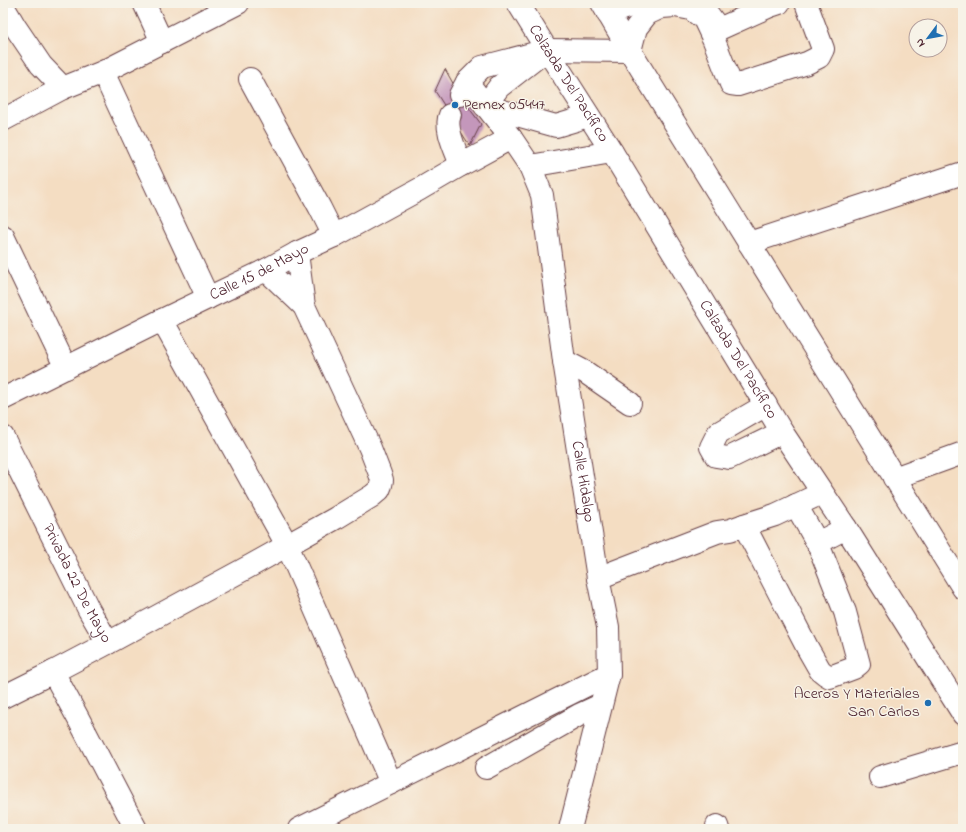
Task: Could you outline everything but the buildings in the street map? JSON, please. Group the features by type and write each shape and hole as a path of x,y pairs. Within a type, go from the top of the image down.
{"street":[{"path":"144,3 162,42"},
{"path":"3,120 63,88 103,72 238,3"},
{"name":"Calzada Del Pacífico","path":"518,3 612,152 782,432 846,528 963,714"},
{"path":"639,3 605,8 630,51 963,588"},
{"path":"701,3 701,6 716,33 731,84 738,85 807,63 819,56 823,49 806,3"},
{"path":"716,33 779,3"},
{"path":"3,6 41,65 63,88"},
{"path":"630,51 636,28 647,14 662,7 675,6 691,9 704,19 716,33"},
{"path":"461,165 448,129 448,122 459,98 482,67 547,50 630,51"},
{"path":"547,50 499,87 486,106 556,126 588,115"},
{"path":"103,72 208,298"},
{"path":"250,80 334,236"},
{"name":"Calle Hidalgo","path":"459,98 486,106 530,166 542,195 564,360 598,578 608,627 609,674 570,829"},
{"name":"Calle 15 de Mayo","path":"3,399 334,236 510,138"},
{"path":"530,166 612,152"},
{"path":"749,243 963,173"},
{"path":"3,236 66,368"},
{"path":"108,643 245,569 372,496 379,490 382,480 370,448 304,306 297,253"},
{"path":"266,270 304,306"},
{"path":"162,320 287,545 391,783"},
{"path":"564,360 585,372 630,403"},
{"path":"766,406 718,433 711,447 716,456 729,458 782,432"},
{"name":"Privada 22 De Mayo","path":"3,437 89,610 108,643 3,697"},
{"path":"894,478 963,453"},
{"path":"598,578 717,532 744,526 775,515 822,493"},
{"path":"744,526 820,670 830,677 854,668 859,664 845,612 818,544 796,505"},
{"path":"818,544 846,528"},
{"path":"53,672 136,829"},
{"path":"299,829 609,674"},
{"path":"486,768 579,715 601,705"},
{"path":"880,777 963,752"}],"place":[{"name":"Pemex 05447","path":"455,105"},
{"name":"Aceros Y Materiales San Carlos","path":"928,703"}]}
